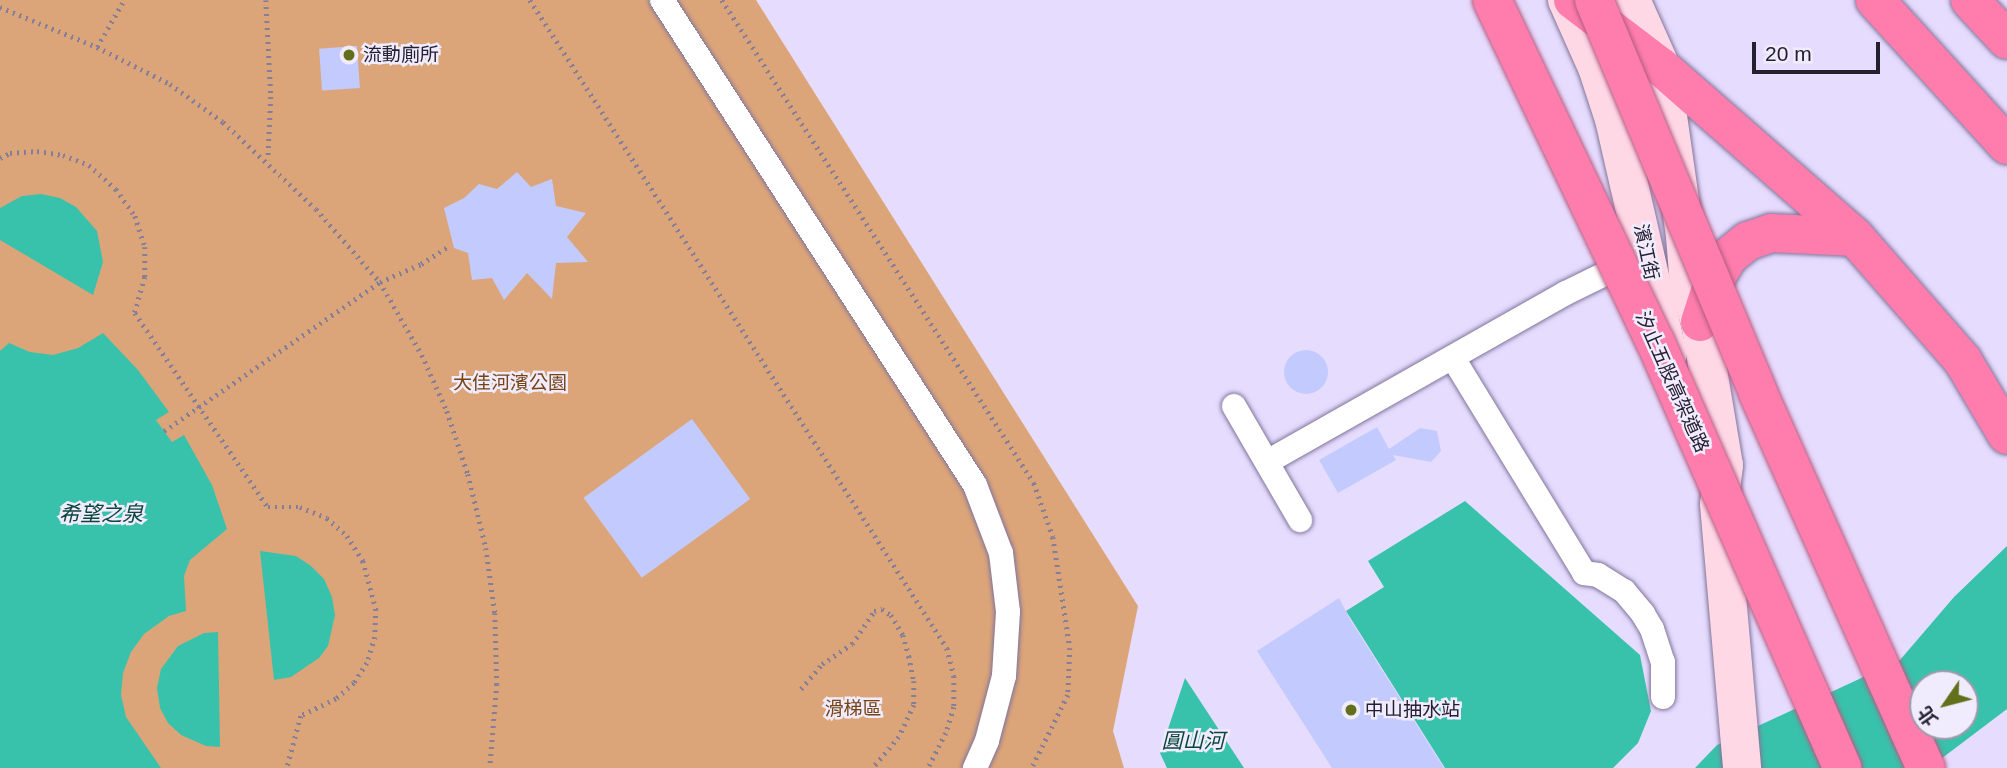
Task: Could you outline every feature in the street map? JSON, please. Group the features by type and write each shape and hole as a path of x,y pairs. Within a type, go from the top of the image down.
{"highway":[{"name":"汐止五股高架道路","path":"1493,0 1655,341 1842,768"},
{"path":"1573,0 1661,67 1854,237 1963,361 2006,434"},
{"path":"1594,0 1758,393 1926,768"},
{"path":"1875,0 2007,145"},
{"path":"1970,0 2007,40"},
{"path":"1700,322 1712,285 1728,257 1748,242 1771,233 1854,237"}],"main road":[{"name":"濱江街","path":"1567,0 1597,67 1614,119 1647,253 1674,380 1699,469 1719,504"},
{"name":"濱江街","path":"1631,0 1661,67 1685,236 1689,286 1700,322 1724,465 1719,504 1741,768"}],"lane":[{"path":"662,0 975,485 1001,553 1008,612 1004,676 987,741 975,768"},
{"path":"1267,462 1566,293 1647,253"},
{"path":"1452,358 1584,573 1598,575 1624,591 1643,614 1652,629 1663,662 1663,697"},
{"path":"1234,406 1300,520"}],"path":[{"path":"97,47 124,0"},
{"path":"266,0 271,97 268,161"},
{"path":"530,0 947,648 954,676 954,707 946,733 929,768"},
{"path":"0,6 97,47 170,84 223,122 268,161 316,209 380,282 422,355 447,411 468,474 486,548 495,613 497,684 490,768"},
{"path":"0,158 10,153 37,151 63,155 89,165 116,189 135,216 145,247 145,277 135,313 268,507 300,507 327,518 347,536 363,561 372,585 376,609 375,636 367,663 355,683 336,699 301,716 287,768"},
{"path":"164,431 380,282 421,264 449,246"},
{"path":"801,690 822,664 852,644 874,611 881,609 891,615 903,635 909,656 914,681 914,705 899,737 873,768"}],"green space":[{"name":"大佳河濱公園","path":"0,0 756,0 1138,606 1113,731 1124,768 0,768"}],"water":[{"path":"41,194 60,198 76,207 97,231 103,262 93,295 0,240 0,208 22,196"},
{"name":"希望之泉","path":"103,333 138,370 169,412 156,420 172,442 184,435 212,485 227,529 190,560 184,576 186,611 169,616 144,634 131,652 123,673 121,695 126,717 161,768 0,768 0,351 9,343 30,352 53,355 78,348"},
{"path":"1465,501 1640,655 1651,711 1638,743 1613,768 1445,768 1346,611 1384,587 1368,561"},
{"path":"2007,546 2007,709 1979,730 1979,670 1909,670 1909,740 1966,740 1929,768 1695,768 1717,745 1900,660 1954,597"},
{"path":"260,551 296,556 311,566 324,579 332,597 335,615 328,646 319,658 291,677 274,680"},
{"path":"218,632 220,747 206,746 181,735 168,723 160,708 157,688 161,669 178,646 204,633"},
{"name":"圓山河","path":"1185,678 1244,768 1167,768 1160,753"}],"building":[{"path":"357,46 360,88 322,91 319,49"},
{"path":"517,172 531,187 552,179 556,206 586,213 567,237 588,262 556,263 552,299 527,273 504,300 492,278 472,280 468,253 454,248 444,208 464,198 479,184 497,189"},
{"path":"1306,350 1321,357 1328,372 1321,387 1306,394 1291,387 1284,372 1291,357"},
{"path":"692,419 750,499 642,578 584,498"},
{"path":"1377,427 1389,449 1420,428 1437,431 1441,451 1431,462 1393,455 1396,460 1338,493 1319,460"},
{"name":"中山抽水站","path":"1339,598 1444,768 1332,768 1257,651"}],"place":[{"name":"流動廁所","path":"349,55"},
{"name":"中山抽水站","path":"1351,710"}],"park label":[{"name":"滑梯區","path":"853,709"}]}
